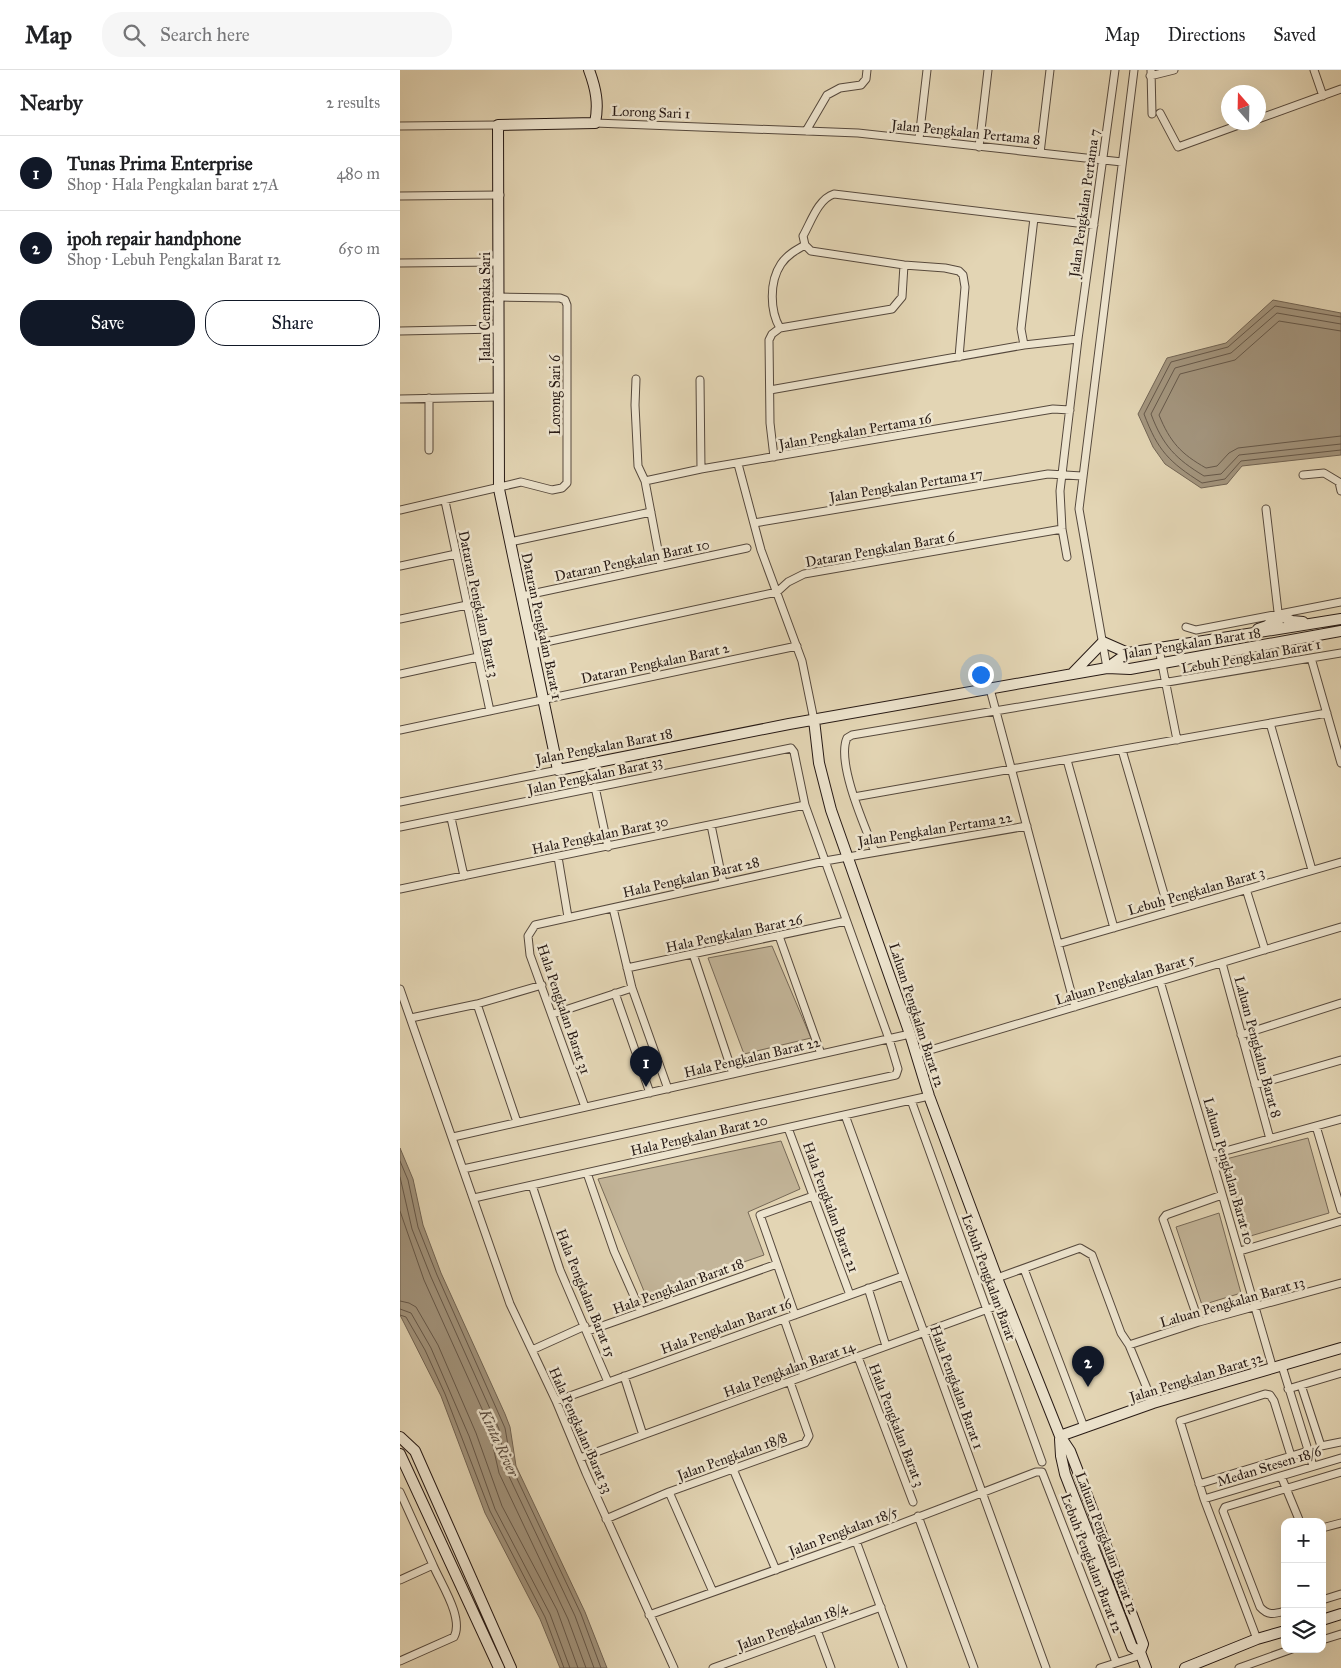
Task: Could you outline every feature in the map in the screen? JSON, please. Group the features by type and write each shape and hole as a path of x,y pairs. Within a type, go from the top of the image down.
{"street":[{"path":"589,70 598,108 594,124"},
{"path":"806,131 827,95 840,88 861,86 866,79 867,70"},
{"path":"919,139 926,70"},
{"path":"979,146 988,70"},
{"path":"1040,153 1050,70"},
{"name":"Jalan Pengkalan Pertama 7","path":"1067,557 1062,529 1060,491 1078,339 1115,70"},
{"path":"1107,668 1079,510 1134,70"},
{"path":"1174,70 1151,73 1156,113 1178,147 1225,130"},
{"path":"1314,70 1323,96"},
{"path":"1266,116 1341,89"},
{"name":"Lorong Sari 1","path":"400,126 594,124 806,131"},
{"name":"Jalan Cempaka Sari","path":"498,125 500,195 499,489"},
{"name":"Jalan Pengkalan Pertama 8","path":"806,131 919,139 1122,162"},
{"path":"959,357 965,287 963,276 959,271 816,253 805,245 803,236 822,201 834,194 1094,225"},
{"path":"400,196 500,195"},
{"path":"1024,345 1021,329 1034,218"},
{"path":"780,328 774,318 772,305 774,283 780,265 792,253 805,245"},
{"path":"400,263 499,262"},
{"path":"774,457 770,423 769,340 772,334 780,328 892,309 902,297 904,265"},
{"name":"Lorong Sari 6","path":"499,298 560,298 565,300 568,385 568,476 567,483 552,490 521,482 499,489"},
{"path":"400,331 499,329"},
{"path":"770,390 1024,345 1078,339"},
{"path":"636,379 635,405 638,466 645,481 661,566"},
{"path":"700,380 701,469"},
{"path":"400,399 499,397"},
{"path":"429,398 429,450"},
{"name":"Jalan Pengkalan Pertama 16","path":"645,481 701,469 1053,409 1070,410"},
{"name":"Laluan Pengkalan Barat 12","path":"738,464 754,523 797,646 813,707 819,763 831,810 917,1054 929,1096 997,1278 1060,1437 1070,1452 1077,1470 1143,1644 1141,1653 1146,1668"},
{"name":"Jalan Pengkalan Pertama 17","path":"754,523 1048,474 1082,476"},
{"path":"1303,475 1328,474 1339,482 1341,491"},
{"path":"400,510 499,489"},
{"name":"Dataran Pengkalan Barat 1","path":"499,489 558,770"},
{"name":"Dataran Pengkalan Barat 3","path":"445,501 490,712"},
{"path":"1254,646 1275,638 1280,629 1266,509"},
{"path":"510,542 651,512"},
{"name":"Dataran Pengkalan Barat 6","path":"532,645 777,592 788,582 804,574 1062,529"},
{"name":"Dataran Pengkalan Barat 10","path":"522,596 746,548"},
{"path":"400,566 456,554"},
{"path":"1186,627 1196,630 1341,602"},
{"path":"400,619 467,606"},
{"path":"1279,614 1292,621 1320,622"},
{"path":"1243,635 1267,626 1279,614"},
{"name":"Jalan Pengkalan Barat 18","path":"1107,668 1128,653 1341,619"},
{"path":"1280,629 1311,637"},
{"name":"Jalan Pengkalan Barat 18","path":"400,802 814,720 1107,668 1130,669 1341,631"},
{"path":"1102,642 1128,653"},
{"path":"1072,674 1102,642"},
{"name":"Dataran Pengkalan Barat 2","path":"400,730 797,646"},
{"name":"Lebuh Pengkalan Barat 1","path":"1159,648 1177,740"},
{"name":"Lebuh Pengkalan Barat 1","path":"854,796 844,748 847,738 852,735 1341,653"},
{"path":"400,674 478,658"},
{"path":"1311,658 1341,763"},
{"path":"990,689 1076,1007"},
{"path":"874,852 854,796 1067,760 1327,712"},
{"path":"1270,723 1312,870"},
{"name":"Jalan Pengkalan Barat 33","path":"400,827 451,818 787,747 794,752 805,805"},
{"path":"1122,750 1169,911"},
{"path":"1067,760 1114,928"},
{"path":"595,787 608,846"},
{"path":"463,1169 896,1074 898,1069 889,1039 805,805"},
{"name":"Hala Pengkalan Barat 30","path":"400,889 805,805"},
{"path":"451,818 464,876"},
{"path":"711,825 723,882"},
{"name":"Jalan Pengkalan Pertama 22","path":"848,856 1027,826"},
{"name":"Hala Pengkalan Barat 28","path":"540,922 613,908 723,882 848,856"},
{"path":"558,857 568,917"},
{"name":"Lebuh Pengkalan Barat 3","path":"1058,944 1341,862"},
{"path":"1246,889 1265,950"},
{"path":"613,908 632,988 668,1088"},
{"name":"Hala Pengkalan Barat 26","path":"627,968 846,921"},
{"name":"Hala Pengkalan Barat 31","path":"540,922 531,928 528,944 585,1107"},
{"name":"Laluan Pengkalan Barat 5","path":"917,1054 1341,927"},
{"path":"779,936 821,1054"},
{"path":"693,954 733,1074"},
{"name":"Laluan Pengkalan Barat 8","path":"1222,963 1270,1139"},
{"name":"Laluan Pengkalan Barat 10","path":"1160,981 1256,1308 1288,1389 1313,1466"},
{"path":"411,1018 477,1004 542,985"},
{"path":"552,1014 632,988"},
{"path":"400,989 474,1198"},
{"path":"615,993 650,1092"},
{"path":"1241,1034 1341,1003"},
{"path":"477,1004 517,1122"},
{"name":"Hala Pengkalan Barat 22","path":"452,1137 910,1034"},
{"path":"1255,1085 1341,1060"},
{"name":"Hala Pengkalan Barat 20","path":"474,1198 929,1096"},
{"name":"Lebuh Pengkalan Barat","path":"911,1100 1042,1462"},
{"name":"Hala Pengkalan Barat 1","path":"845,1115 1046,1668"},
{"path":"1211,1155 1341,1119"},
{"path":"1316,1126 1341,1210"},
{"name":"Hala Pengkalan Barat 21","path":"788,1128 850,1295"},
{"path":"586,1173 614,1251 641,1312"},
{"name":"Hala Pengkalan Barat 15","path":"532,1185 560,1270 608,1382"},
{"path":"1199,1322 1163,1219 1166,1215 1222,1195"},
{"path":"794,1315 760,1215 813,1196"},
{"name":"Hala Pengkalan Barat 33","path":"474,1198 510,1304 556,1401 606,1519 674,1668"},
{"path":"1240,1251 1341,1221"},
{"path":"997,1278 1080,1248 1088,1251 1092,1255 1121,1333 1129,1345 1153,1403"},
{"name":"Hala Pengkalan Barat 18","path":"532,1350 586,1328 641,1312 777,1264"},
{"path":"1024,1269 1084,1427"},
{"name":"Hala Pengkalan Barat 16","path":"556,1401 903,1276"},
{"name":"Laluan Pengkalan Barat 13","path":"1129,1345 1199,1322 1256,1308 1341,1283"},
{"path":"868,1288 886,1346"},
{"name":"Hala Pengkalan Barat 14","path":"580,1458 1007,1302"},
{"path":"784,1319 804,1376"},
{"name":"Jalan Pengkalan Barat 32","path":"1060,1437 1153,1403 1341,1348"},
{"name":"Hala Pengkalan Barat 3","path":"858,1357 912,1502"},
{"path":"1288,1389 1341,1373"},
{"path":"624,1376 643,1435"},
{"name":"Jalan Pengkalan 18/8","path":"606,1519 669,1492 808,1440 810,1436 790,1382"},
{"path":"1301,1385 1322,1446 1341,1442"},
{"path":"1257,1639 1204,1499 1180,1427 1180,1421 1184,1418 1265,1394 1270,1395 1274,1401 1291,1456"},
{"path":"400,1437 415,1451 511,1668"},
{"path":"1199,1484 1308,1451"},
{"path":"400,1454 499,1668"},
{"name":"Medan Stesen 18/6","path":"1204,1499 1341,1458"},
{"path":"733,1469 776,1570"},
{"name":"Jalan Pengkalan 18/5","path":"649,1615 856,1541 1036,1472 1045,1474"},
{"path":"1281,1612 1266,1613 1260,1607 1223,1511 1225,1507 1341,1472"},
{"name":"Lebuh Pengkalan Barat 12","path":"1045,1474 1116,1662"},
{"path":"1280,1476 1298,1518"},
{"path":"400,1492 457,1622 454,1637 400,1661"},
{"path":"669,1492 713,1592"},
{"path":"918,1516 974,1668"},
{"path":"1326,1527 1341,1523"},
{"path":"856,1541 903,1668"},
{"path":"400,1580 431,1561"},
{"path":"1326,1599 1341,1594"},
{"name":"Jalan Pengkalan 18/4","path":"713,1668 881,1607"},
{"path":"1326,1619 1341,1614"},
{"path":"817,1630 831,1668"},
{"path":"1185,1668 1257,1639 1281,1632"},
{"path":"1326,1639 1341,1634"},
{"path":"1100,1668 1141,1653"},
{"path":"1239,1668 1281,1653"}],"shaded area":[{"path":"772,946 811,1038 744,1054 708,958"},
{"path":"1308,1138 1329,1213 1247,1237 1226,1159"},
{"path":"781,1141 800,1189 748,1212 764,1255 646,1296 598,1179"},
{"path":"1219,1213 1241,1293 1202,1305 1176,1227"}],"water":[{"path":"1273,300 1341,313 1341,455 1242,466 1227,484 1201,488 1165,464 1153,447 1138,414 1167,358 1226,343"},
{"name":"Kinta River","path":"400,1148 413,1179 423,1225 441,1273 510,1427 516,1466 585,1612 607,1668 560,1668 540,1619 485,1513 441,1396 400,1315"}],"place":[{"name":"Tunas Prima Enterprise","path":"646,1087"},
{"name":"ipoh repair handphone","path":"1088,1387"}]}
